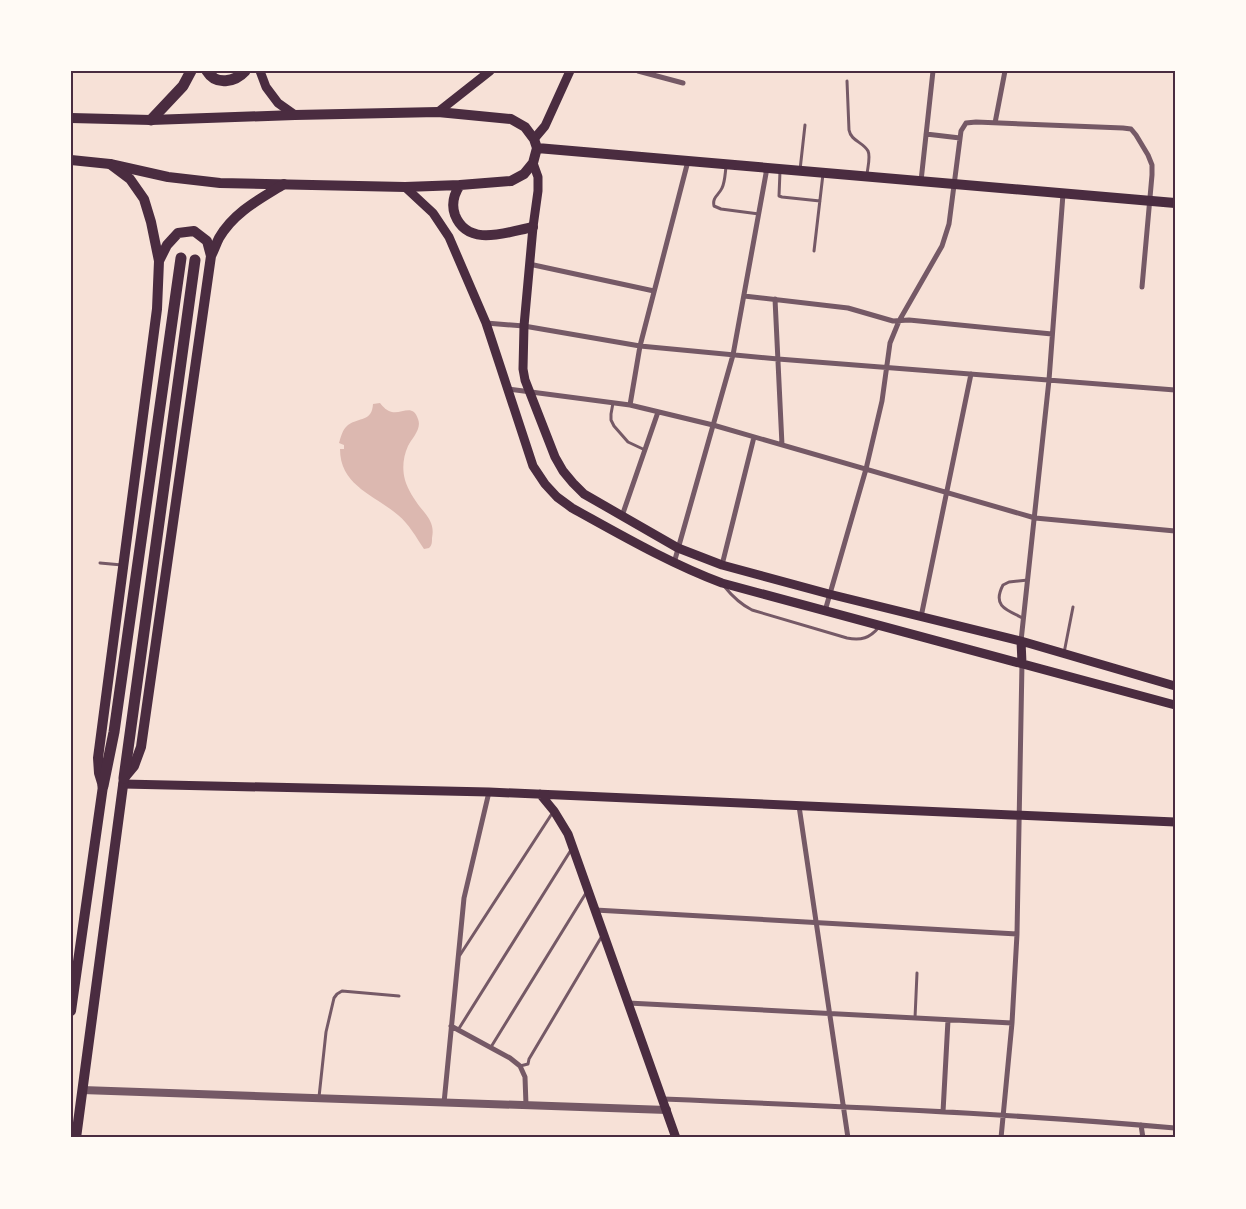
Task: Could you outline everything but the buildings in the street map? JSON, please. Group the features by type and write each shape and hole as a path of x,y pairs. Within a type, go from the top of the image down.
{"highway":[{"path":"151,120 178,93 190,71"},
{"path":"207,71 209,75 218,80 228,82 240,77 245,71"},
{"path":"103,786 114,732 181,258"},
{"path":"124,781 195,260"}],"main road":[{"path":"260,71 266,87 278,103 296,114"},
{"path":"438,112 490,71"},
{"path":"570,71 536,143 533,163 539,183 524,326 523,369 524,380 555,457 573,483 584,494 678,548 722,565 829,594 1021,641 1175,686"},
{"path":"71,118 151,120 296,114 438,112 511,119 525,126 536,143"},
{"path":"71,113 83,119"},
{"path":"536,143 726,164 1175,203"},
{"path":"71,160 110,164 168,176 220,182 406,187 512,181 524,174 533,163"},
{"path":"71,1011 103,786 99,773 98,758 157,309 159,261 144,199 130,179 110,164"},
{"path":"76,1138 124,781 134,766 141,747 211,256 218,239 242,210 284,184"},
{"path":"460,185 454,198 454,212 462,226 468,231 483,236 491,236 533,227"},
{"path":"406,187 433,213 449,237 486,323 533,466 544,484 572,508 674,563 722,583 1175,705"},
{"path":"159,261 167,244 178,233 194,231 208,241 211,256"},
{"path":"1021,641 1022,663"},
{"path":"124,781 489,792 1175,822"},
{"path":"540,794 565,828 573,847 676,1138"}],"street":[{"path":"638,71 683,83"},
{"path":"921,181 933,71"},
{"path":"995,123 1005,71"},
{"path":"824,611 866,470 882,401 890,343 898,321 942,246 949,224 961,131 966,123 1131,129 1152,165 1142,287"},
{"path":"926,134 960,138"},
{"path":"630,405 640,346 688,160"},
{"path":"674,563 733,355 768,167"},
{"path":"1021,641 1049,380 1063,193"},
{"path":"530,264 654,291"},
{"path":"744,296 848,308 892,321 909,320 1052,334"},
{"path":"775,299 782,445"},
{"path":"486,323 524,326 640,346 778,359 1175,390"},
{"path":"921,617 970,374"},
{"path":"507,389 630,405 713,425 1035,518 1175,530"},
{"path":"622,516 658,412"},
{"path":"722,565 754,437"},
{"path":"1001,1138 1012,1023 1017,934 1022,663"},
{"path":"444,1103 464,898 489,792"},
{"path":"799,806 848,1138"},
{"path":"596,910 1017,934"},
{"path":"628,1003 1012,1023"},
{"path":"943,1112 948,1020"},
{"path":"451,1026 510,1058 520,1066 525,1077 526,1106"},
{"path":"82,1090 667,1110"},
{"path":"663,1100 843,1106 1003,1115 1175,1128"},
{"path":"1141,1125 1143,1138"}],"lane":[{"path":"847,81 849,130 852,137 869,154 867,176"},
{"path":"800,170 805,125"},
{"path":"726,164 724,184 714,200 714,206 721,209 759,214"},
{"path":"780,168 779,196 782,198 820,201"},
{"path":"814,251 824,172"},
{"path":"613,403 611,420 614,426 628,442 645,450"},
{"path":"100,564 124,565"},
{"path":"1024,618 1006,610 999,602 999,593 1003,585 1009,582 1028,580"},
{"path":"722,583 734,598 752,610 854,640 862,640 868,637 879,626"},
{"path":"1064,653 1073,607"},
{"path":"458,958 554,811"},
{"path":"458,1030 573,847"},
{"path":"491,1048 588,889"},
{"path":"520,1066 528,1064 529,1059 604,933"},
{"path":"914,1018 917,973"},
{"path":"319,1098 326,1032 334,998 337,994 342,992 399,996"}],"shaded area":[{"path":"380,403 385,409 392,412 413,411 418,419 418,430 405,454 404,472 409,491 432,525 432,543 429,548 424,549 398,515 352,481 342,462 340,449 344,449 344,445 339,443 344,429 348,425 368,416 373,404"}]}
